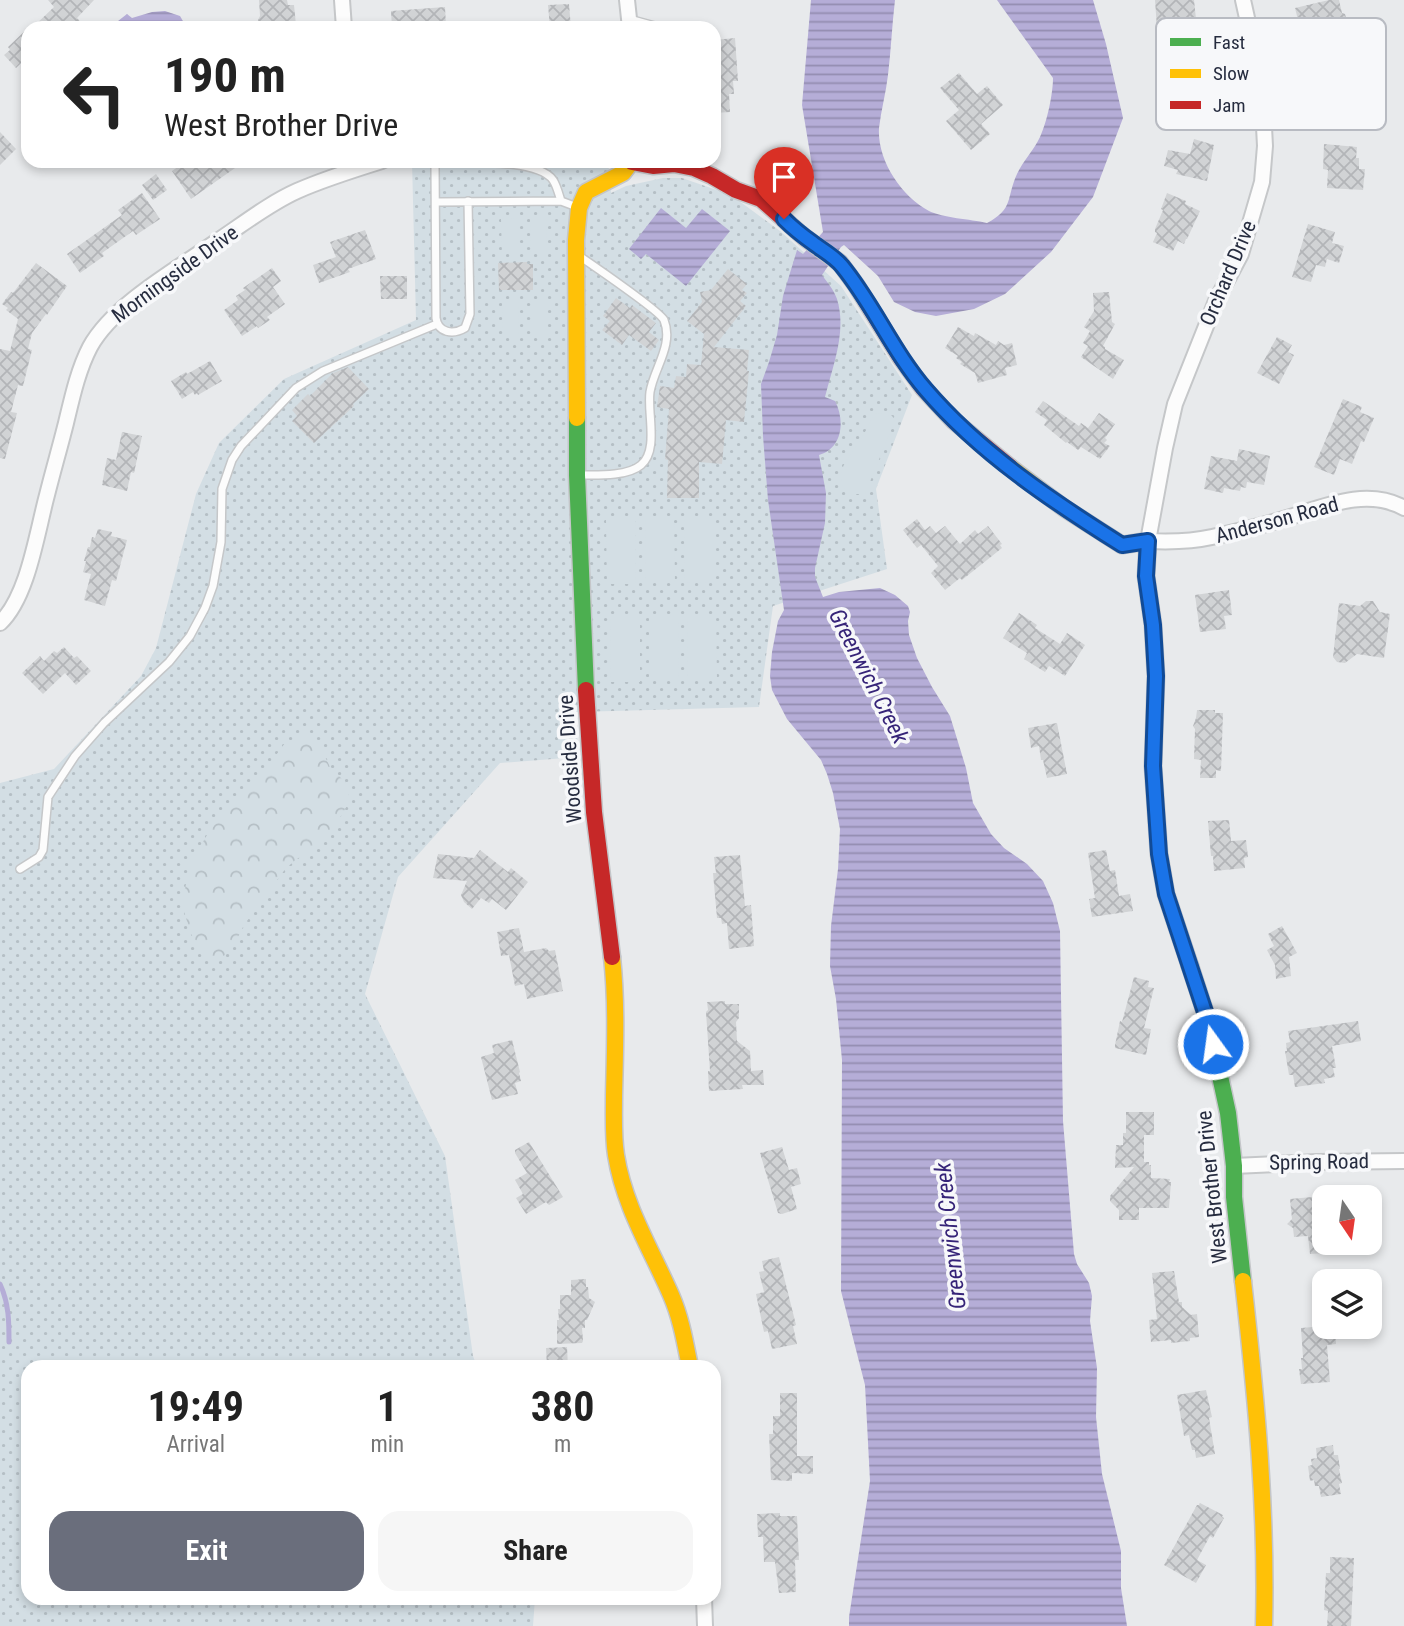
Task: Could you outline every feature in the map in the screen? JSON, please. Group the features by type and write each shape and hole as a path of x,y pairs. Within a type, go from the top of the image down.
{"street":[{"path":"342,0 344,21"},
{"path":"627,0 629,21"},
{"name":"Orchard Drive","path":"1243,0 1247,18"},
{"name":"Orchard Drive","path":"1148,541 1175,404 1216,301 1241,254 1262,183 1264,130"},
{"name":"Morningside Drive","path":"0,623 12,611 23,584 75,385 90,348 102,330 151,287 267,207 350,168"},
{"path":"579,208 586,192 622,173 626,168"},
{"path":"699,168 736,190 761,199 804,237 840,263 923,388 954,421 994,455 1064,509 1122,545 1148,541"},
{"name":"Woodside Drive","path":"579,208 576,240 577,475 588,736 594,812 615,983 616,1156 638,1228 680,1319 689,1360"},
{"name":"Anderson Road","path":"1148,541 1178,543 1210,538 1330,505 1364,499 1383,500 1404,508"},
{"name":"West Brother Drive","path":"1148,541 1146,576 1156,676 1153,766 1159,854 1166,894 1208,1021 1228,1113 1234,1166 1234,1197 1263,1464 1267,1550 1264,1626"},
{"name":"Spring Road","path":"1234,1166 1404,1161"},
{"path":"704,1605 705,1626"}],"lane":[{"path":"434,168 437,324 443,330 457,332 465,328 470,314 468,201"},
{"path":"533,168 542,170 554,181 561,201"},
{"path":"436,202 561,201 579,208"},
{"path":"577,254 663,317 667,334 661,363 650,393 650,454 640,466 627,471 610,475 577,475"},
{"path":"20,869 39,857 43,850 48,797 75,756 104,723 169,662 190,636 205,608 213,586 221,542 222,489 232,460 242,446 305,381 437,324"}],"green space":[{"path":"412,168 609,168 611,193 626,186 663,178 682,178 731,195 780,231 841,286 912,395 876,489 887,569 773,606 759,707 576,712 578,757 500,763 398,877 365,994 445,1156 474,1360 21,1360 21,1605 534,1605 533,1626 0,1626 0,783 54,769 141,676 156,648 196,494 219,443 284,379 416,320"},
{"path":"518,218 518,254 502,254 501,219"},
{"path":"530,218 546,218 547,253 531,253"},
{"path":"531,299 547,299 547,334 531,334"},
{"path":"502,300 518,300 519,335 503,335"},
{"path":"874,414 892,416 895,420 865,494 847,494 841,478 844,464"},
{"path":"645,519 674,519 675,583 646,583"},
{"path":"684,519 714,519 714,582 685,583"},
{"path":"606,520 635,520 636,584 607,584"},
{"path":"687,617 716,617 717,680 688,680"},
{"path":"610,618 640,618 640,682 611,682"},
{"path":"649,618 678,618 679,681 649,681"},
{"path":"308,734 318,742 330,767 347,784 349,802 334,828 286,868 224,956 206,961 190,932 182,904 190,864 207,835 233,801 271,762 285,743"}],"water":[{"name":"Greenwich Creek","path":"811,0 895,0 879,140 887,164 900,187 929,211 987,223 996,218 1005,208 1017,174 1038,142 1045,124 1053,78 997,0 1093,0 1123,118 1093,197 1051,252 1005,294 974,309 936,316 915,312 894,302 878,276 844,245 822,275 836,296 840,311 838,348 825,397 835,401 841,425 833,446 819,455 826,493 825,523 815,577 823,597 839,592 880,588 895,595 908,606 909,635 917,658 950,716 966,768 973,803 991,834 1043,881 1053,903 1060,931 1063,1121 1074,1254 1089,1283 1092,1296 1090,1321 1097,1368 1096,1417 1102,1474 1121,1551 1121,1588 1127,1626 849,1626 870,1481 865,1385 841,1291 842,1060 830,966 840,829 833,793 821,760 787,719 772,690 772,652 778,621 784,610 768,500 761,384 777,335 783,296 797,250 803,254 823,232 802,105"},
{"path":"165,11 180,16 183,21 118,21 127,14 132,18"},
{"path":"661,208 686,228 702,209 730,231 686,286 646,254 641,259 629,249"}],"building":[{"path":"48,0 94,0 77,18 80,21 39,21 54,7"},
{"path":"259,0 287,0 288,5 294,5 296,21 258,21"},
{"path":"1155,0 1194,0 1196,18 1156,18"},
{"path":"1339,0 1346,18 1298,18 1295,8"},
{"path":"569,4 570,21 549,21 548,5"},
{"path":"445,7 446,21 392,21 391,11"},
{"path":"21,35 21,63 16,68 4,55 10,50 8,47"},
{"path":"735,38 738,81 733,81 734,94 729,94 730,112 721,113 721,39"},
{"path":"959,73 977,94 987,86 1003,105 981,124 990,134 971,150 946,121 959,110 940,88"},
{"path":"0,132 16,149 0,165"},
{"path":"1194,139 1214,145 1207,181 1176,174 1178,170 1164,166 1168,150 1190,154"},
{"path":"1324,144 1357,147 1359,169 1365,169 1363,190 1327,188 1328,170 1323,169"},
{"path":"176,168 235,168 191,199 172,171"},
{"path":"156,174 167,190 153,200 142,185"},
{"path":"142,193 160,219 136,235 133,231 80,273 67,254 122,215 118,210"},
{"path":"1167,193 1200,211 1184,244 1178,241 1173,251 1153,242"},
{"path":"1308,224 1335,232 1332,243 1344,246 1339,263 1327,259 1325,267 1316,265 1311,282 1292,277"},
{"path":"365,230 376,259 319,283 313,265 336,257 330,242"},
{"path":"36,263 67,286 32,333 28,349 32,350 23,386 18,385 11,412 17,413 5,459 0,458 0,349 10,351 18,319 2,304"},
{"path":"498,263 533,264 533,290 499,290"},
{"path":"272,268 281,281 273,287 285,304 267,317 270,320 242,336 224,310 238,300 236,296 245,290 243,288"},
{"path":"728,269 747,284 742,290 747,293 740,301 746,306 714,347 749,350 744,422 726,420 722,464 699,462 699,498 667,498 668,460 665,459 669,409 657,407 660,386 674,388 676,376 686,377 687,364 701,365 704,334 687,321 702,302 700,292 711,290"},
{"path":"380,276 407,276 407,299 381,299"},
{"path":"1109,292 1112,322 1115,324 1103,346 1124,360 1113,379 1081,357 1088,346 1083,343 1090,331 1084,327 1094,311 1093,293"},
{"path":"616,298 630,308 632,305 656,323 649,332 659,340 651,351 629,335 622,345 602,330 610,321 603,316"},
{"path":"958,327 996,345 998,341 1004,345 1012,343 1017,365 1005,368 1007,375 978,383 975,373 960,364 962,362 956,358 958,356 945,348"},
{"path":"1277,337 1292,345 1288,352 1294,355 1279,384 1257,373"},
{"path":"210,361 222,381 198,395 193,392 182,399 171,381"},
{"path":"348,367 369,389 314,443 292,421 297,416 292,410 333,373"},
{"path":"1343,399 1362,407 1360,412 1374,418 1352,464 1340,459 1334,475 1314,467"},
{"path":"1043,401 1079,426 1081,423 1088,428 1099,413 1115,424 1105,438 1107,440 1104,443 1110,446 1100,459 1081,447 1078,450 1066,443 1044,425 1047,420 1035,412"},
{"path":"122,432 142,436 127,491 102,485 107,458 116,460"},
{"path":"1239,449 1270,456 1264,485 1247,482 1246,488 1241,487 1240,491 1224,488 1223,493 1204,489 1211,456 1237,461"},
{"path":"917,519 925,530 930,526 936,533 945,526 960,544 975,530 978,534 988,526 1002,544 1002,548 945,590 931,573 938,566 921,545 917,548 903,530"},
{"path":"98,529 112,532 111,536 127,540 116,581 112,580 105,606 84,600 91,574 83,572 84,561 92,537 95,538"},
{"path":"1229,590 1232,615 1224,616 1226,629 1200,632 1195,595"},
{"path":"1366,601 1373,601 1380,612 1390,614 1384,658 1357,654 1345,663 1337,662 1333,657 1339,603 1360,606"},
{"path":"1019,613 1037,625 1035,628 1060,644 1067,633 1085,645 1065,676 1049,666 1045,672 1024,659 1027,653 1003,638"},
{"path":"64,647 91,671 76,685 65,673 43,694 22,673 40,656 44,661 54,651 57,653"},
{"path":"1197,710 1223,713 1221,771 1216,770 1216,778 1200,778 1201,760 1194,759 1193,726"},
{"path":"1057,723 1067,774 1047,778 1039,746 1031,748 1028,728"},
{"path":"1229,820 1231,841 1246,840 1248,857 1244,858 1245,868 1214,871 1208,821"},
{"path":"480,850 508,872 511,868 528,882 506,910 492,899 489,903 481,898 472,909 461,895 467,881 433,878 438,854 474,858"},
{"path":"1106,850 1110,871 1115,870 1119,896 1130,894 1133,911 1092,917 1089,899 1095,898 1088,853"},
{"path":"740,855 745,906 751,905 754,946 729,949 727,923 722,924 721,918 717,918 714,857"},
{"path":"1282,926 1297,953 1289,957 1291,976 1276,979 1275,965 1267,950 1274,946 1268,934"},
{"path":"519,928 524,952 546,948 549,951 555,950 563,991 527,999 524,984 515,986 509,955 501,956 497,932"},
{"path":"1134,977 1149,981 1148,987 1154,988 1144,1028 1151,1029 1146,1055 1115,1048 1120,1021 1122,1022"},
{"path":"725,1001 725,1004 739,1004 737,1041 750,1051 751,1071 763,1070 764,1085 742,1085 743,1089 709,1091 707,1002"},
{"path":"1358,1021 1361,1041 1332,1046 1335,1077 1324,1079 1325,1083 1295,1087 1293,1075 1289,1075 1285,1051 1286,1043 1290,1042 1288,1031"},
{"path":"512,1040 521,1081 515,1083 518,1094 492,1100 481,1057 494,1053 492,1045"},
{"path":"1126,1112 1154,1112 1154,1135 1144,1135 1144,1162 1151,1165 1151,1178 1170,1179 1171,1182 1169,1208 1139,1208 1139,1220 1119,1220 1119,1210 1110,1201 1110,1196 1134,1167 1115,1168 1116,1145 1123,1145 1123,1133 1126,1133"},
{"path":"529,1142 563,1197 549,1205 546,1202 526,1214 516,1198 523,1194 515,1180 527,1173 515,1150"},
{"path":"782,1147 789,1170 797,1168 801,1184 791,1187 797,1209 782,1214 778,1213 760,1153"},
{"path":"1312,1197 1312,1254 1308,1236 1294,1237 1293,1228 1287,1224 1292,1219 1290,1199"},
{"path":"779,1257 796,1325 793,1326 797,1344 772,1349 768,1331 764,1332 756,1294 764,1292 759,1272 764,1271 762,1261"},
{"path":"1174,1271 1179,1302 1182,1302 1182,1307 1191,1315 1197,1314 1199,1337 1171,1343 1171,1340 1151,1342 1149,1320 1157,1319 1152,1273"},
{"path":"586,1279 589,1298 595,1302 585,1320 585,1328 582,1328 583,1341 557,1344 560,1295 571,1295 571,1280"},
{"path":"1312,1327 1312,1339 1336,1339 1336,1344 1327,1345 1330,1382 1301,1384 1301,1328"},
{"path":"567,1347 568,1360 547,1360 546,1348"},
{"path":"1206,1390 1212,1417 1209,1418 1215,1454 1196,1458 1189,1435 1184,1436 1177,1395"},
{"path":"780,1393 797,1393 797,1456 813,1456 813,1474 792,1473 792,1481 771,1480 769,1434 773,1434 773,1416 780,1416"},
{"path":"1333,1445 1334,1455 1338,1455 1341,1494 1321,1497 1319,1486 1315,1486 1314,1480 1310,1481 1308,1466 1312,1465 1311,1459 1317,1458 1316,1448"},
{"path":"1200,1503 1224,1518 1197,1560 1206,1565 1196,1583 1164,1565"},
{"path":"780,1513 780,1516 797,1516 799,1560 795,1560 796,1592 779,1593 775,1562 764,1562 763,1537 758,1537 757,1514"},
{"path":"1330,1557 1354,1558 1351,1626 1327,1626 1328,1611 1324,1610 1326,1573 1330,1573"}],"waterway":[{"path":"0,1284 7,1305 9,1342"}],"traffic: fast":[{"path":"577,418 586,690"},
{"path":"1190,966 1208,1021 1228,1113 1243,1281"}],"traffic: slow":[{"path":"577,418 576,240 579,208 586,192 623,173 627,168"},
{"path":"1010,467 1064,508 1122,545 1148,541 1146,576 1156,676 1153,766 1159,854 1166,894 1190,966"},
{"path":"612,957 616,1155 632,1210 674,1304 688,1360"},
{"path":"1243,1281 1260,1453 1264,1626"}],"traffic: jam":[{"path":"694,168 736,190 761,199 804,237 840,263 923,388 954,421 1010,467"},
{"path":"586,690 594,812 612,957"}],"route":[{"path":"784,219 840,263 901,358 923,388 954,421 1064,509 1122,545 1148,541 1146,576 1156,676 1153,766 1159,854 1166,894 1208,1021 1213,1044"}]}
